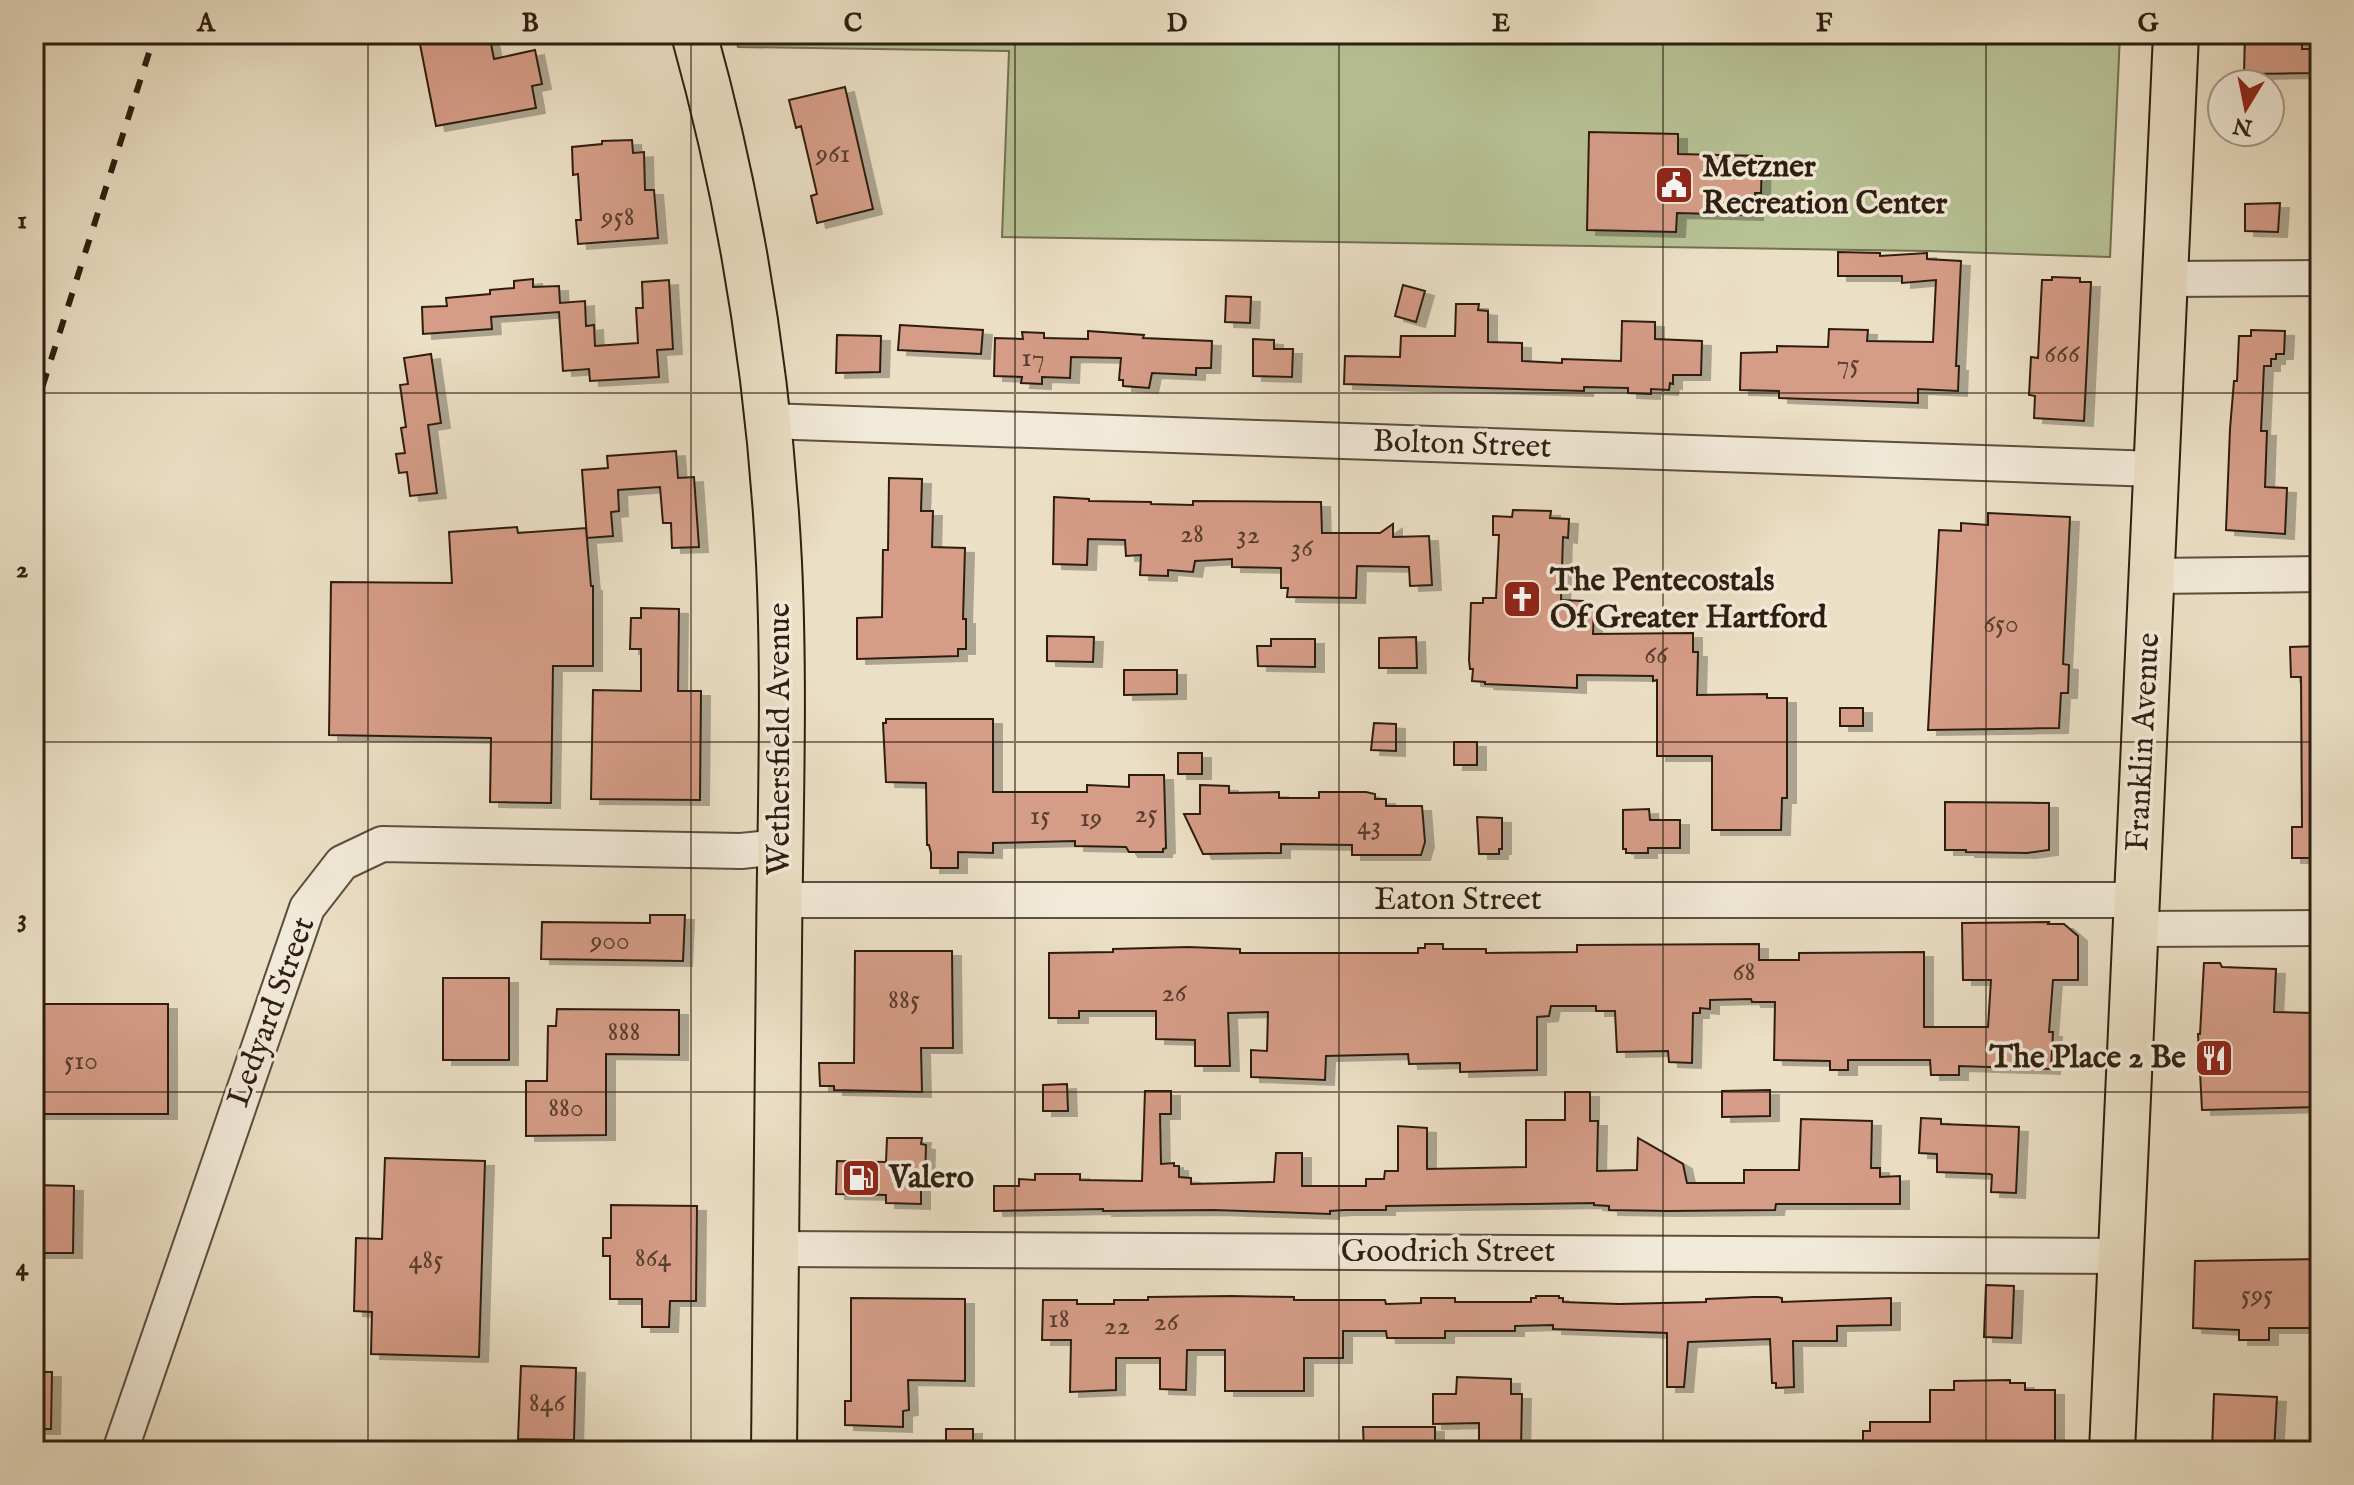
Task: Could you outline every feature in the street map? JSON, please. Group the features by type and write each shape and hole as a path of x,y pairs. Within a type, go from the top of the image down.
{"main road":[{"name":"Wethersfield Avenue","path":"694,34 737,221 767,421 775,507 781,620 774,1451"},
{"name":"Franklin Avenue","path":"2112,1451 2176,34"}],"street":[{"path":"2165,279 2320,278"},
{"name":"Bolton Street","path":"767,421 2156,469"},
{"path":"2151,576 2320,574"},
{"name":"Ledyard Street","path":"120,1451 307,908 342,863 382,844 741,851 780,847"},
{"name":"Eaton Street","path":"780,900 2136,914 2320,928"},
{"name":"Goodrich Street","path":"776,1249 2120,1256"}],"green space":[{"path":"734,34 2120,34 2110,257 1927,251 1002,237 1009,51 738,47"}],"building":[{"path":"418,34 489,34 494,59 535,50 542,84 532,86 536,108 436,126"},
{"path":"2245,34 2302,34 2302,49 2320,49 2320,73 2286,73 2286,68 2244,68"},
{"path":"845,87 873,209 817,223 811,196 817,194 801,126 796,128 789,100"},
{"name":"Metzner Recreation Center","path":"1589,132 1678,134 1678,154 1762,156 1761,193 1755,193 1754,215 1677,213 1676,232 1587,230"},
{"path":"632,140 633,153 644,152 645,190 654,190 658,238 578,244 576,220 581,220 578,174 573,175 572,147 602,144 602,141"},
{"path":"2280,203 2278,232 2245,231 2245,204"},
{"path":"1838,252 1880,253 1880,256 1927,253 1927,259 1961,261 1956,366 1959,366 1958,391 1918,389 1918,403 1779,398 1779,391 1740,390 1741,353 1777,352 1777,346 1828,347 1829,329 1868,330 1867,341 1933,342 1936,280 1902,283 1902,276 1838,276"},
{"path":"2052,277 2080,278 2080,282 2091,282 2084,421 2034,418 2035,396 2029,395 2031,357 2038,358 2042,280 2052,280"},
{"path":"533,279 533,287 559,286 560,303 585,301 586,326 594,325 595,346 638,343 636,308 643,308 642,282 669,280 673,349 657,350 659,377 590,381 589,369 563,371 559,312 491,317 492,329 423,334 422,307 447,306 446,298 490,294 490,290 514,288 514,281"},
{"path":"1403,285 1425,291 1416,322 1395,316"},
{"path":"1226,296 1251,297 1250,323 1225,322"},
{"path":"1456,304 1479,304 1478,310 1488,311 1488,342 1522,343 1522,361 1621,361 1622,321 1655,322 1655,339 1702,341 1701,375 1673,375 1669,390 1651,389 1651,394 1628,393 1628,388 1584,387 1584,391 1344,384 1345,356 1400,357 1401,336 1455,336"},
{"path":"900,325 983,330 981,354 898,350"},
{"path":"2251,330 2285,331 2284,354 2276,354 2276,359 2271,359 2271,366 2264,366 2261,431 2267,431 2265,487 2287,488 2285,534 2226,530 2230,429 2239,336 2251,336"},
{"path":"1088,331 1144,335 1143,338 1212,341 1211,368 1196,368 1196,375 1152,373 1149,388 1123,386 1123,380 1119,380 1121,358 1071,357 1070,378 1042,377 1042,384 1021,383 1022,377 994,376 995,338 1023,339 1022,332 1044,333 1044,338 1088,339"},
{"path":"837,335 881,336 880,372 836,373"},
{"path":"1253,339 1274,340 1274,349 1293,349 1292,377 1253,376"},
{"path":"431,354 441,423 428,425 437,493 410,496 407,472 399,473 396,454 405,453 401,428 406,427 400,385 408,384 404,358"},
{"path":"676,451 678,478 694,477 699,547 672,548 671,523 663,523 660,487 618,490 619,511 611,512 613,536 587,538 582,470 608,468 607,456"},
{"path":"889,478 922,479 921,511 933,511 932,547 965,548 963,619 966,619 966,649 958,649 958,656 857,659 857,618 882,617 883,550 888,550"},
{"path":"1054,497 1193,505 1193,501 1321,502 1322,533 1380,533 1393,524 1393,537 1429,536 1432,585 1410,586 1409,567 1357,566 1356,598 1287,597 1288,588 1281,588 1281,568 1232,567 1232,559 1195,561 1193,572 1168,570 1168,576 1140,575 1141,555 1126,556 1125,540 1088,539 1087,565 1053,564"},
{"path":"1513,510 1551,511 1550,518 1569,519 1568,538 1563,537 1561,600 1583,601 1583,606 1594,607 1593,634 1693,633 1693,652 1698,652 1697,695 1767,694 1767,698 1787,698 1787,798 1782,798 1781,830 1712,830 1712,756 1657,756 1657,680 1653,681 1653,676 1577,675 1577,688 1472,681 1473,669 1470,669 1469,660 1471,603 1483,603 1483,598 1496,598 1499,535 1493,535 1493,516 1512,517"},
{"path":"1988,513 2070,517 2063,664 2069,665 2068,693 2061,693 2059,728 1928,730 1939,530 1961,531 1961,523 1988,525"},
{"path":"517,527 518,533 586,528 593,586 593,666 553,666 551,803 490,802 491,738 329,735 331,582 452,583 449,532"},
{"path":"641,608 679,609 678,691 701,691 700,800 591,799 593,690 641,691 641,649 630,649 631,618 641,618"},
{"path":"1047,636 1094,637 1093,662 1047,661"},
{"path":"1416,637 1417,668 1379,668 1379,638"},
{"path":"1271,639 1315,639 1315,667 1258,666 1257,646 1271,646"},
{"path":"2320,646 2320,858 2292,858 2292,827 2302,827 2301,677 2291,677 2290,647"},
{"path":"1124,670 1177,670 1177,694 1124,695"},
{"path":"1840,708 1863,708 1863,726 1840,726"},
{"path":"886,719 993,719 993,792 1087,792 1087,785 1129,787 1129,775 1164,775 1166,848 1163,852 1129,852 1126,847 1075,846 1075,841 993,843 993,853 958,852 958,868 931,868 931,853 927,845 926,783 886,782 883,723"},
{"path":"1374,723 1396,724 1396,751 1371,750"},
{"path":"1454,742 1477,742 1477,765 1454,765"},
{"path":"1178,753 1202,753 1202,774 1178,774"},
{"path":"1200,785 1229,786 1229,793 1279,792 1279,798 1319,798 1319,792 1375,794 1375,799 1386,799 1386,806 1422,806 1425,842 1421,855 1352,855 1352,845 1281,844 1281,853 1203,854 1184,814 1200,814"},
{"path":"1945,802 2049,803 2049,850 2027,853 1945,850"},
{"path":"1649,809 1650,820 1680,820 1680,848 1648,848 1648,853 1626,853 1623,849 1623,810"},
{"path":"1477,817 1502,818 1502,849 1499,849 1499,854 1479,854"},
{"path":"650,915 685,915 683,961 541,959 542,922 650,923"},
{"path":"1962,923 2064,924 2078,936 2078,980 2053,980 2049,1032 2053,1032 2051,1069 1959,1066 1959,1075 1931,1075 1930,1060 1848,1060 1848,1070 1830,1070 1830,1061 1774,1060 1775,1002 1752,1002 1751,999 1710,1000 1710,1009 1700,1008 1700,1013 1693,1013 1692,1063 1669,1062 1668,1051 1617,1052 1615,1011 1596,1011 1596,1006 1551,1006 1549,1016 1537,1017 1537,1070 1460,1072 1460,1063 1409,1064 1408,1054 1326,1056 1325,1080 1251,1077 1251,1050 1267,1051 1268,1012 1228,1013 1230,1066 1195,1066 1195,1040 1156,1039 1156,1011 1079,1011 1079,1018 1049,1018 1049,953 1188,947 1240,949 1240,953 1418,953 1418,948 1425,948 1425,944 1443,944 1443,949 1486,949 1486,953 1577,952 1577,945 1759,944 1759,960 1799,960 1799,953 1924,952 1924,1027 1988,1027 1991,980 1963,980"},
{"path":"855,951 952,951 953,1048 921,1048 922,1092 834,1090 834,1086 820,1086 819,1063 854,1063"},
{"path":"2204,963 2220,963 2222,967 2276,969 2274,1012 2313,1013 2313,1017 2320,1017 2320,1107 2202,1110 2198,1034"},
{"path":"443,978 509,978 509,1060 443,1060"},
{"path":"34,1004 168,1004 168,1114 34,1114"},
{"path":"557,1009 679,1010 679,1055 606,1054 606,1135 526,1136 526,1081 547,1081 548,1026 556,1026"},
{"path":"1067,1084 1068,1111 1043,1111 1043,1085"},
{"path":"1770,1090 1770,1116 1722,1117 1722,1091"},
{"path":"1145,1091 1171,1091 1171,1114 1160,1114 1161,1164 1174,1163 1174,1166 1179,1166 1179,1177 1191,1178 1191,1184 1274,1182 1276,1153 1302,1153 1302,1186 1366,1186 1366,1179 1384,1179 1385,1171 1398,1171 1398,1126 1427,1128 1427,1169 1526,1167 1526,1120 1565,1120 1565,1092 1590,1092 1590,1121 1598,1121 1597,1171 1637,1170 1638,1138 1683,1164 1687,1183 1744,1183 1744,1170 1799,1170 1801,1119 1872,1121 1871,1168 1880,1168 1880,1177 1900,1176 1900,1204 1776,1204 1775,1210 1669,1211 1609,1210 1609,1206 1594,1203 1386,1206 1386,1210 1330,1211 1330,1214 1103,1209 994,1211 994,1186 1019,1186 1019,1179 1035,1180 1035,1174 1080,1174 1080,1180 1142,1181"},
{"path":"1921,1118 1941,1119 1941,1124 2019,1127 2016,1193 1991,1192 1990,1174 1937,1172 1937,1154 1919,1153"},
{"path":"887,1138 922,1138 921,1144 926,1145 921,1204 886,1203 886,1195 836,1194 837,1161 886,1162"},
{"path":"385,1158 485,1161 479,1357 371,1354 372,1312 354,1311 356,1238 382,1239"},
{"path":"34,1185 74,1186 73,1253 34,1253"},
{"path":"611,1205 697,1206 696,1301 670,1301 669,1327 642,1327 642,1299 610,1299 610,1256 603,1256 603,1238 611,1238"},
{"path":"2320,1259 2320,1328 2269,1328 2269,1340 2239,1340 2239,1330 2193,1328 2195,1261"},
{"path":"1986,1285 2014,1286 2012,1338 1984,1337"},
{"path":"1536,1296 1559,1296 1563,1302 1619,1304 1706,1302 1706,1299 1754,1297 1777,1297 1782,1298 1782,1302 1891,1298 1891,1325 1837,1326 1837,1341 1793,1341 1794,1387 1776,1388 1776,1383 1772,1383 1770,1339 1688,1342 1684,1387 1667,1387 1667,1333 1553,1329 1553,1325 1515,1326 1515,1331 1445,1331 1445,1338 1387,1338 1386,1331 1343,1331 1343,1358 1304,1358 1304,1391 1225,1391 1225,1350 1187,1350 1186,1390 1160,1389 1160,1358 1116,1358 1116,1390 1070,1392 1071,1340 1042,1340 1043,1300 1114,1304 1114,1300 1148,1300 1148,1297 1385,1300 1386,1304 1421,1303 1421,1298 1455,1298 1455,1302 1531,1302 1531,1298"},
{"path":"851,1298 965,1299 965,1381 908,1380 909,1410 903,1411 903,1427 845,1425 845,1401 851,1401"},
{"path":"521,1366 576,1368 574,1440 518,1439"},
{"path":"34,1372 52,1372 51,1429 34,1429"},
{"path":"1457,1377 1511,1379 1511,1394 1522,1394 1521,1451 1479,1451 1479,1423 1433,1424 1433,1394 1456,1394"},
{"path":"2010,1380 2010,1383 2025,1383 2025,1390 2055,1390 2055,1445 1952,1446 1952,1451 1863,1451 1863,1431 1870,1431 1870,1422 1930,1422 1930,1390 1954,1390 1954,1381"},
{"path":"2214,1394 2277,1397 2274,1451 2212,1451"},
{"path":"1363,1427 1435,1427 1435,1451 1364,1451"},
{"path":"946,1429 973,1429 973,1451 946,1451"}],"railway":[{"path":"34,413 155,34"}],"place":[{"name":"Metzner Recreation Center","path":"1674,185"},
{"name":"The Pentecostals Of Greater Hartford","path":"1522,599"},
{"name":"The Place 2 Be","path":"2214,1058"},
{"name":"Valero","path":"861,1178"}]}
